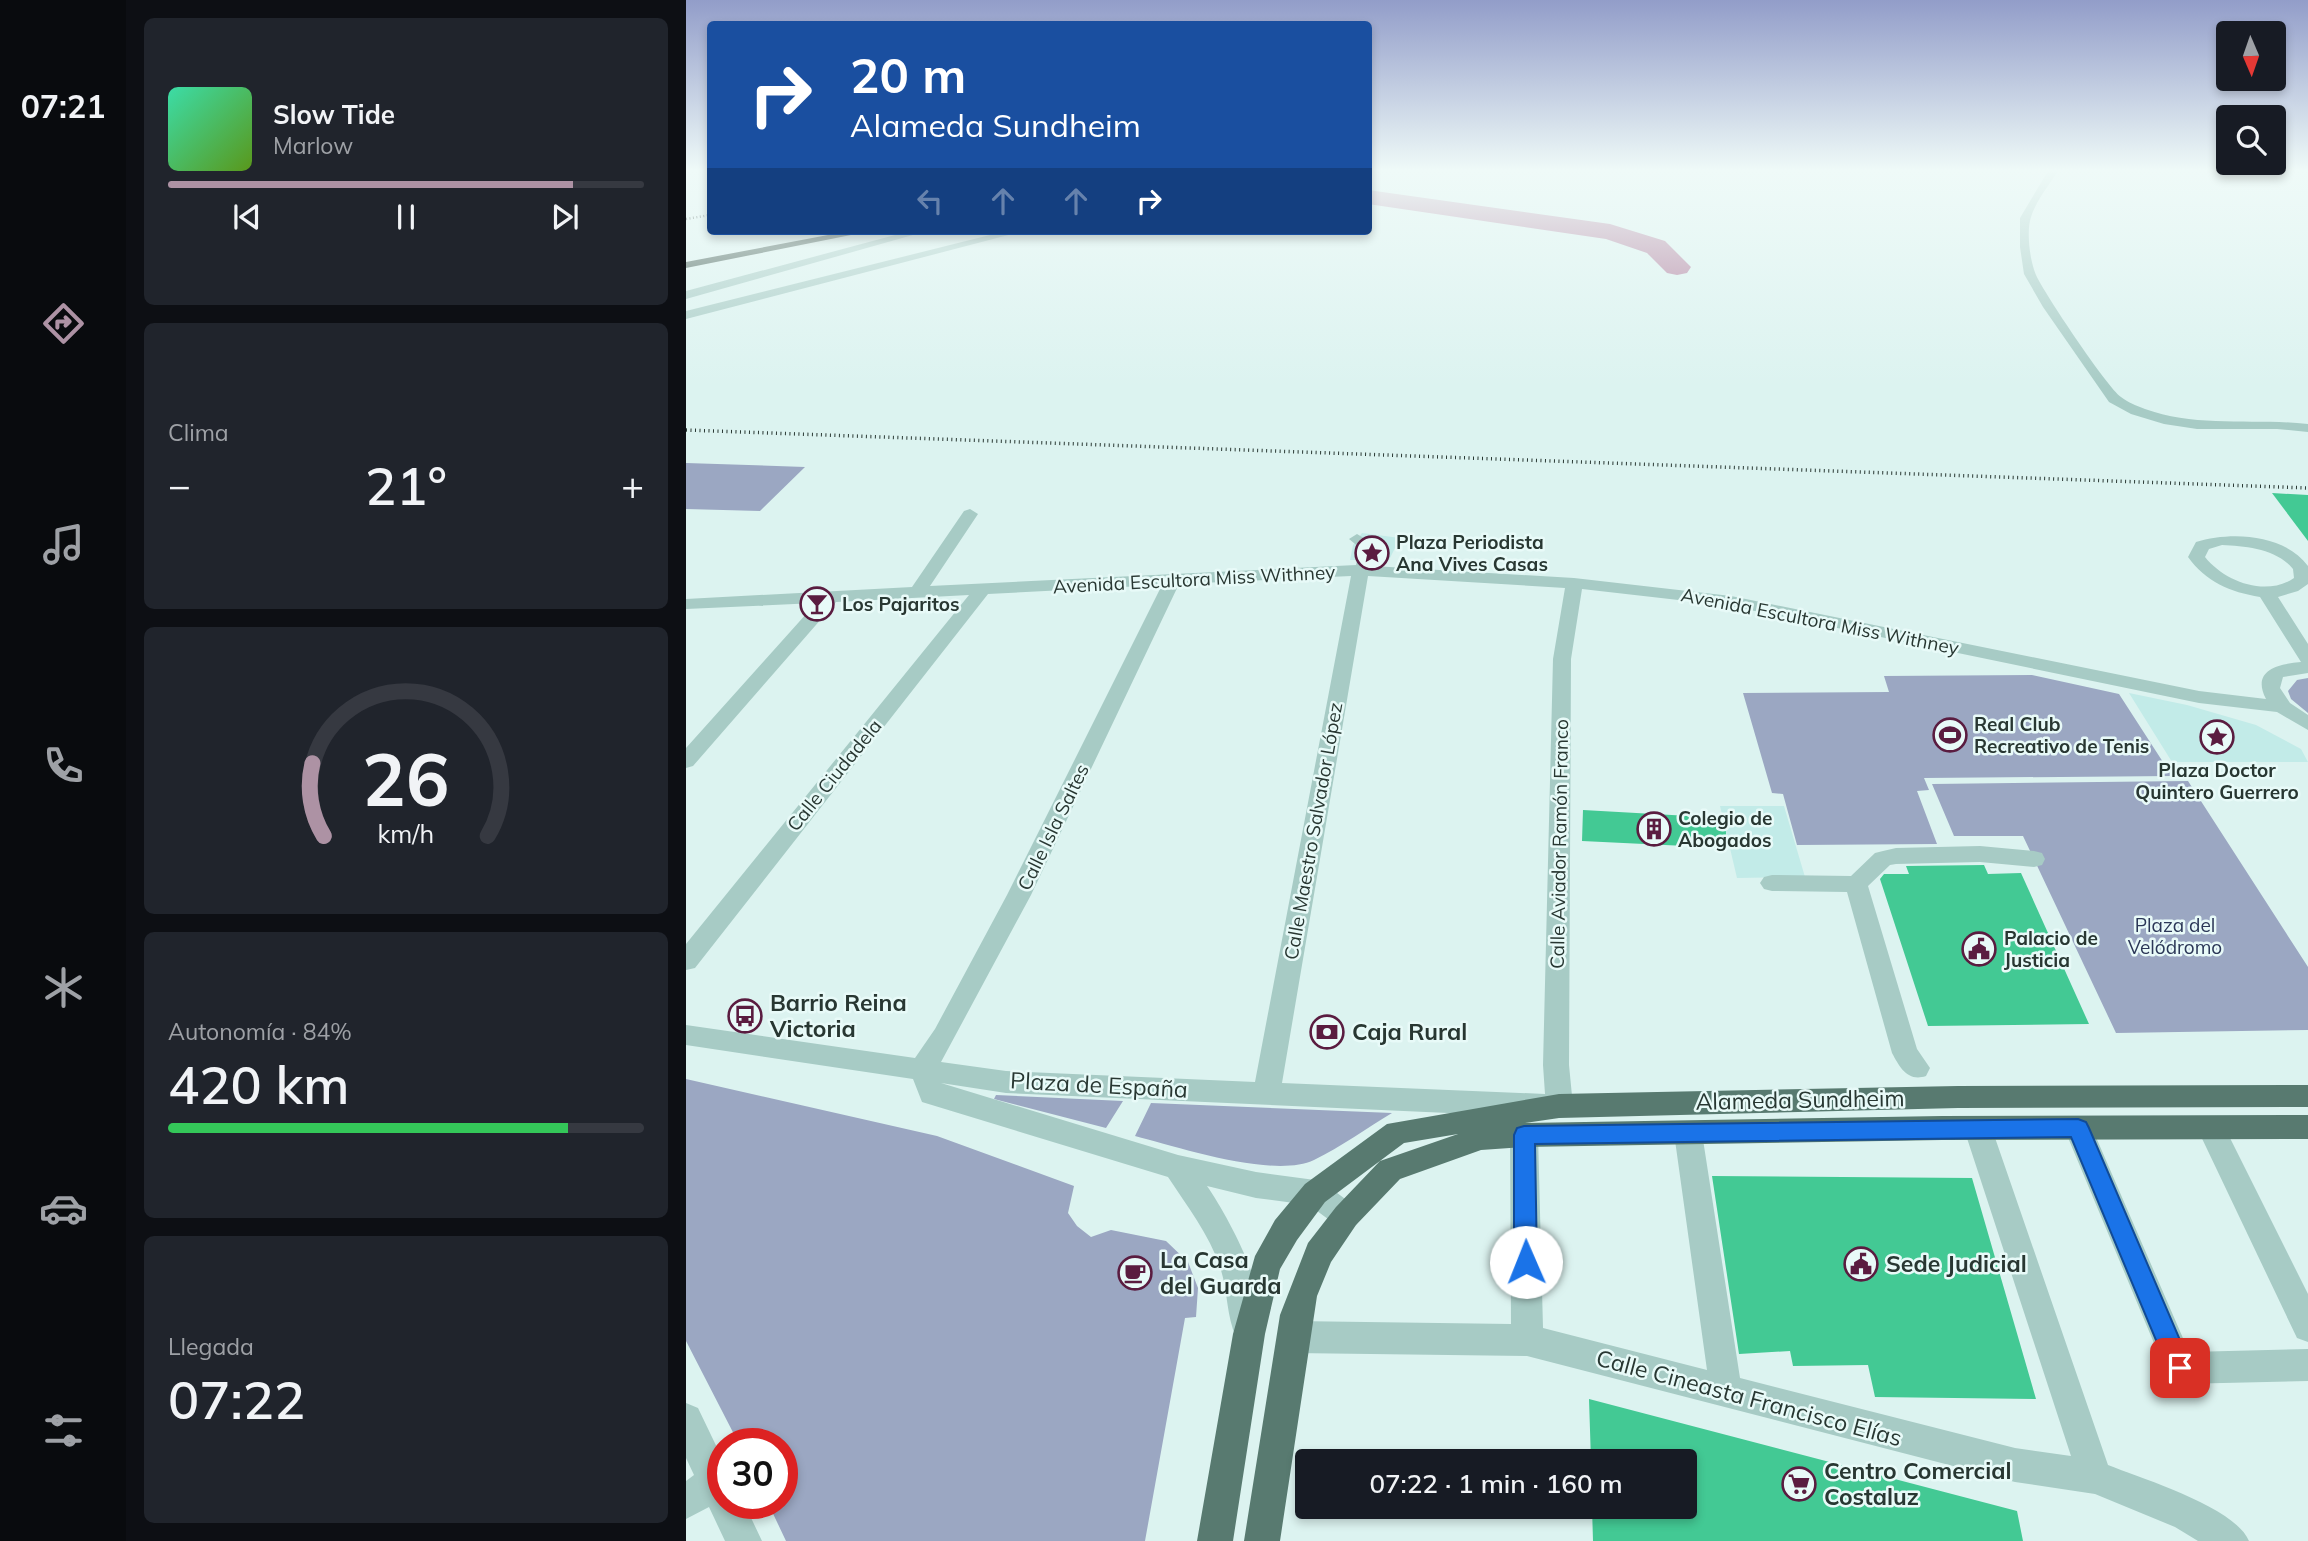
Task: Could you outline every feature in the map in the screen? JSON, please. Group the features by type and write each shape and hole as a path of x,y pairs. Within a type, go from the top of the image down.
{"highway":[{"path":"686,253 741,243"},
{"path":"686,265 803,243"}],"main road":[{"name":"Alameda Sundheim","path":"1215,1541 1249,1334 1266,1266 1286,1230 1315,1193 1397,1132 1559,1106 1958,1097 2308,1096"},
{"name":"Alameda Sundheim","path":"1262,1541 1301,1296 1319,1254 1346,1216 1390,1170 1481,1138 1524,1135 2308,1127"}],"street":[{"path":"686,295 878,243"},
{"path":"686,315 967,243"},
{"path":"2025,243 2030,274 2049,307 2114,399 2136,411 2164,420 2197,425 2277,425 2308,428"},
{"path":"917,593 970,514"},
{"path":"1357,539 1369,546 1363,570"},
{"path":"2234,540 2263,545 2304,571 2296,587 2283,591 2265,591 2238,586 2213,576 2196,557 2197,551 2210,542 2234,540"},
{"name":"Avenida Escultora Miss Withney","path":"693,604 1363,570 1574,583 1731,601 2199,697 2279,706"},
{"name":"Calle Maestro Salvador López","path":"1267,1092 1357,581 1363,570"},
{"name":"Calle Isla Saltes","path":"922,1069 944,1036 1019,895 1168,594 1172,579"},
{"name":"Calle Aviador Ramón Franco","path":"1559,1106 1556,1065 1562,659 1574,583"},
{"name":"Calle Ciudadela","path":"686,961 982,590"},
{"path":"2265,591 2308,658"},
{"path":"686,761 831,597"},
{"path":"686,618 693,604"},
{"path":"2308,667 2282,670 2272,676 2268,684 2270,695 2279,706 2308,724"},
{"path":"1772,883 1856,884 1884,859 1896,856 1980,854 2034,859"},
{"path":"1856,884 1905,1052 1917,1068"},
{"path":"686,1035 922,1069"},
{"name":"Plaza de España","path":"922,1069 1006,1082 1559,1106"},
{"name":"Plaza de España","path":"922,1069 932,1094 1178,1167 1256,1185 1315,1193 1346,1216"},
{"path":"2078,1128 2180,1368 2308,1365"},
{"path":"2211,1128 2308,1327"},
{"path":"1978,1129 2095,1477"},
{"path":"1688,1133 1726,1392"},
{"path":"1524,1135 1527,1340"},
{"path":"1178,1167 1216,1223 1236,1268 1249,1334"},
{"name":"Calle Cineasta Francisco Elías","path":"1293,1337 1527,1340 2015,1465 2095,1477 2187,1514 2231,1541"},
{"path":"686,1420 707,1465"},
{"path":"686,1502 707,1498"},
{"path":"733,1519 744,1541"}],"green space":[{"path":"686,463 805,467 760,511 686,509"},
{"name":"Real Club Recreativo de Tenis","path":"2032,675 2119,694 2172,776 1924,778 1929,790 1917,791 1937,844 1797,845 1783,794 1772,793 1743,693 1889,692 1884,676"},
{"path":"2308,678 2308,713 2291,699 2288,691 2297,680"},
{"name":"Plaza del Velódromo","path":"2188,781 2308,967 2308,1030 2116,1033 2023,836 1954,836 1932,784"},
{"path":"686,1079 937,1136 1074,1186 1068,1213 1077,1226 1091,1237 1111,1230 1166,1241 1188,1262 1198,1288 1196,1317 1185,1318 1145,1541 786,1541 776,1519 798,1519 798,1428 731,1428 686,1341"},
{"path":"996,1095 1123,1101 1106,1128 994,1099"},
{"path":"1151,1103 1392,1113 1314,1160 1297,1165 1275,1166 1226,1159 1135,1136"}],"shaded area":[{"name":"Plaza Periodista Ana Vives Casas","path":"1362,533 1400,538 1389,560 1350,560 1353,545"},
{"name":"Plaza Doctor Quintero Guerrero","path":"2129,693 2187,705 2256,725 2301,749 2308,762 2172,762"},
{"path":"1720,806 1784,806 1805,877 1737,878"}],"building":[{"path":"2272,493 2308,495 2308,541"},
{"name":"Colegio de Abogados","path":"1583,810 1725,818 1727,848 1582,841"},
{"name":"Palacio de Justicia","path":"1984,865 1988,874 2021,873 2089,1024 1928,1026 1880,879 1884,874 1909,874 1906,866"},
{"name":"Sede Judicial","path":"1712,1176 1972,1178 2036,1399 1875,1397 1868,1365 1793,1366 1790,1351 1739,1354"},
{"name":"Centro Comercial Costaluz","path":"1589,1399 2017,1511 2023,1541 1593,1541 1592,1519 1697,1519 1697,1449 1591,1449"}],"waterway":[{"path":"1643,243 1656,247 1677,267"}],"railway":[{"path":"686,430 2308,488"}],"place":[{"name":"Plaza Periodista Ana Vives Casas","path":"1372,553"},
{"name":"Los Pajaritos","path":"817,604"},
{"name":"Real Club Recreativo de Tenis","path":"1950,735"},
{"name":"Plaza Doctor Quintero Guerrero","path":"2217,737"},
{"name":"Colegio de Abogados","path":"1654,829"},
{"name":"Palacio de Justicia","path":"1979,949"},
{"name":"Barrio Reina Victoria","path":"745,1016"},
{"name":"Caja Rural","path":"1327,1032"},
{"name":"Sede Judicial","path":"1861,1264"},
{"name":"La Casa del Guarda","path":"1135,1273"},
{"name":"Centro Comercial Costaluz","path":"1799,1484"}],"route":[{"path":"1526,1262 1524,1135 2078,1128 2180,1368"}]}
